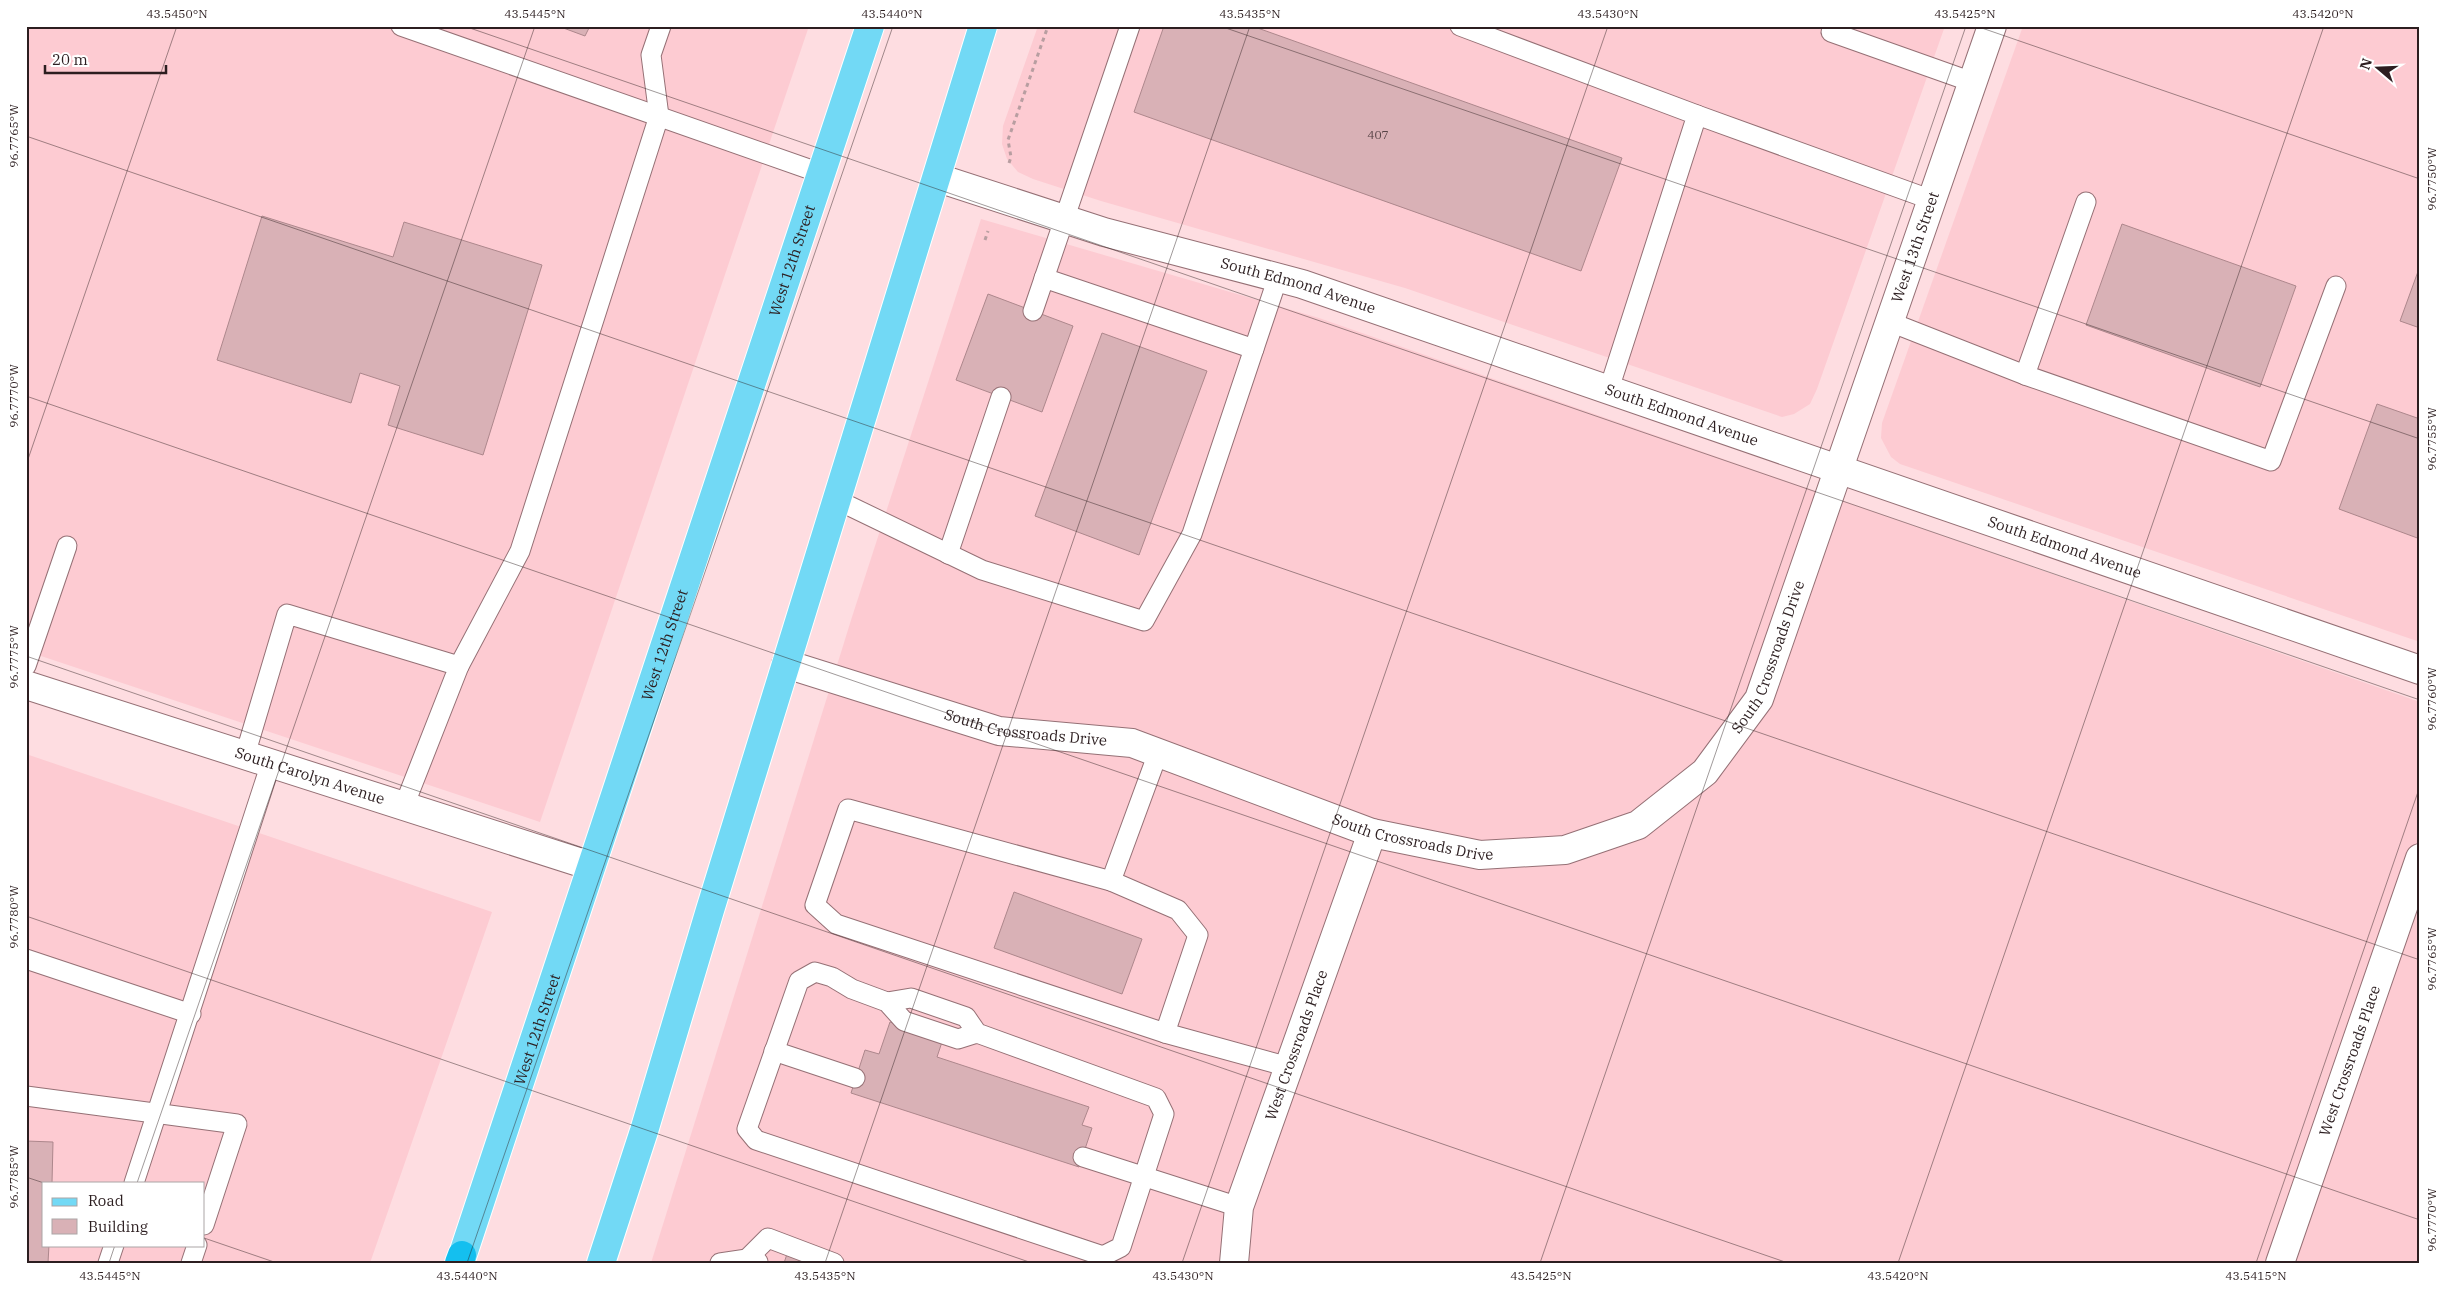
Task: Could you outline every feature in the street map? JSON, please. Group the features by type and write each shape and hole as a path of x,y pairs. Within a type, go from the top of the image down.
{"main road":[{"name":"West 12th Street","path":"460,1260 823,174 870,26"},
{"path":"601,1263 644,1131 786,664 984,26"}],"street":[{"name":"West 13th Street","path":"1839,468 1992,26"},
{"name":"South Edmond Avenue","path":"938,178 1104,232 1278,277 1839,468 2420,670"},
{"name":"South Crossroads Drive","path":"786,664 999,731 1132,743 1372,833 1480,855 1565,850 1638,825 1705,772 1759,699 1839,468"},
{"name":"South Carolyn Avenue","path":"26,685 592,866"},
{"name":"West Crossroads Place","path":"1234,1263 1240,1207 1372,833"},
{"name":"West Crossroads Place","path":"2280,1263 2420,858"}],"lane":[{"path":"401,26 823,174"},
{"path":"404,806 459,666 520,551 659,116 651,55 661,26"},
{"path":"1033,312 1130,26"},
{"path":"1460,26 1484,30 1697,116 1932,200"},
{"path":"1831,32 1972,82"},
{"path":"1609,389 1697,116"},
{"path":"2025,375 2086,202"},
{"path":"837,500 982,570 1144,621 1192,534 1278,277"},
{"path":"1044,278 1254,349"},
{"path":"1890,322 2025,375 2271,461 2336,286"},
{"path":"948,554 1001,397"},
{"path":"26,666 67,546"},
{"path":"245,755 287,614 459,666"},
{"path":"1111,881 1158,753"},
{"path":"134,1182 271,763"},
{"path":"1165,1033 1198,935 1178,910 1111,881 848,809 816,905 836,924 1165,1033 1289,1066"},
{"path":"26,959 190,1014"},
{"path":"815,972 832,977 852,989 887,1002 904,1021 958,1039 977,1033 1156,1098 1164,1114 1145,1177 1121,1248 1102,1256 756,1140 747,1129 799,981 815,972"},
{"path":"774,1051 855,1078"},
{"path":"26,1096 237,1124 205,1222"},
{"path":"1083,1157 1240,1207"},
{"path":"720,1263 753,1261 768,1238 834,1263"},
{"path":"108,1263 114,1246"},
{"path":"191,1263 197,1246"}],"path":[{"path":"1011,157 1008,140 1048,26"}],"shaded area":[{"path":"26,26 809,26 540,822 26,651"},
{"path":"1038,26 1945,26 1817,389 1810,404 1794,414 1782,417 1405,288 1101,201 1033,179 1018,172 1007,159 1002,144 1003,126"},
{"path":"2023,26 2420,26 2420,642 1900,464 1891,457 1881,438 1882,423"},
{"path":"981,219 1319,318 2420,702 2420,1263 651,1263 852,617"},
{"path":"26,754 492,912 370,1263 26,1263"}],"building":[{"path":"558,26 590,26 585,36"},
{"path":"1164,26 1252,26 1622,158 1581,271 1134,112"},
{"path":"262,216 393,257 404,222 542,265 483,455 388,425 400,386 360,373 351,403 217,360"},
{"path":"2122,224 2296,286 2260,387 2086,325"},
{"path":"2420,266 2420,328 2400,321"},
{"path":"988,294 1073,326 1042,412 956,380"},
{"path":"1102,333 1207,371 1139,555 1035,516"},
{"path":"2377,404 2420,419 2420,539 2339,509"},
{"path":"1014,892 1142,939 1122,994 994,948"},
{"path":"890,1022 943,1039 937,1057 1089,1107 1082,1125 1092,1128 1079,1167 851,1093 865,1050 879,1054"},
{"path":"26,1141 53,1142 52,1182 42,1182 42,1246 49,1246 48,1263 26,1263"},
{"path":"787,1254 810,1263 784,1263"}]}
